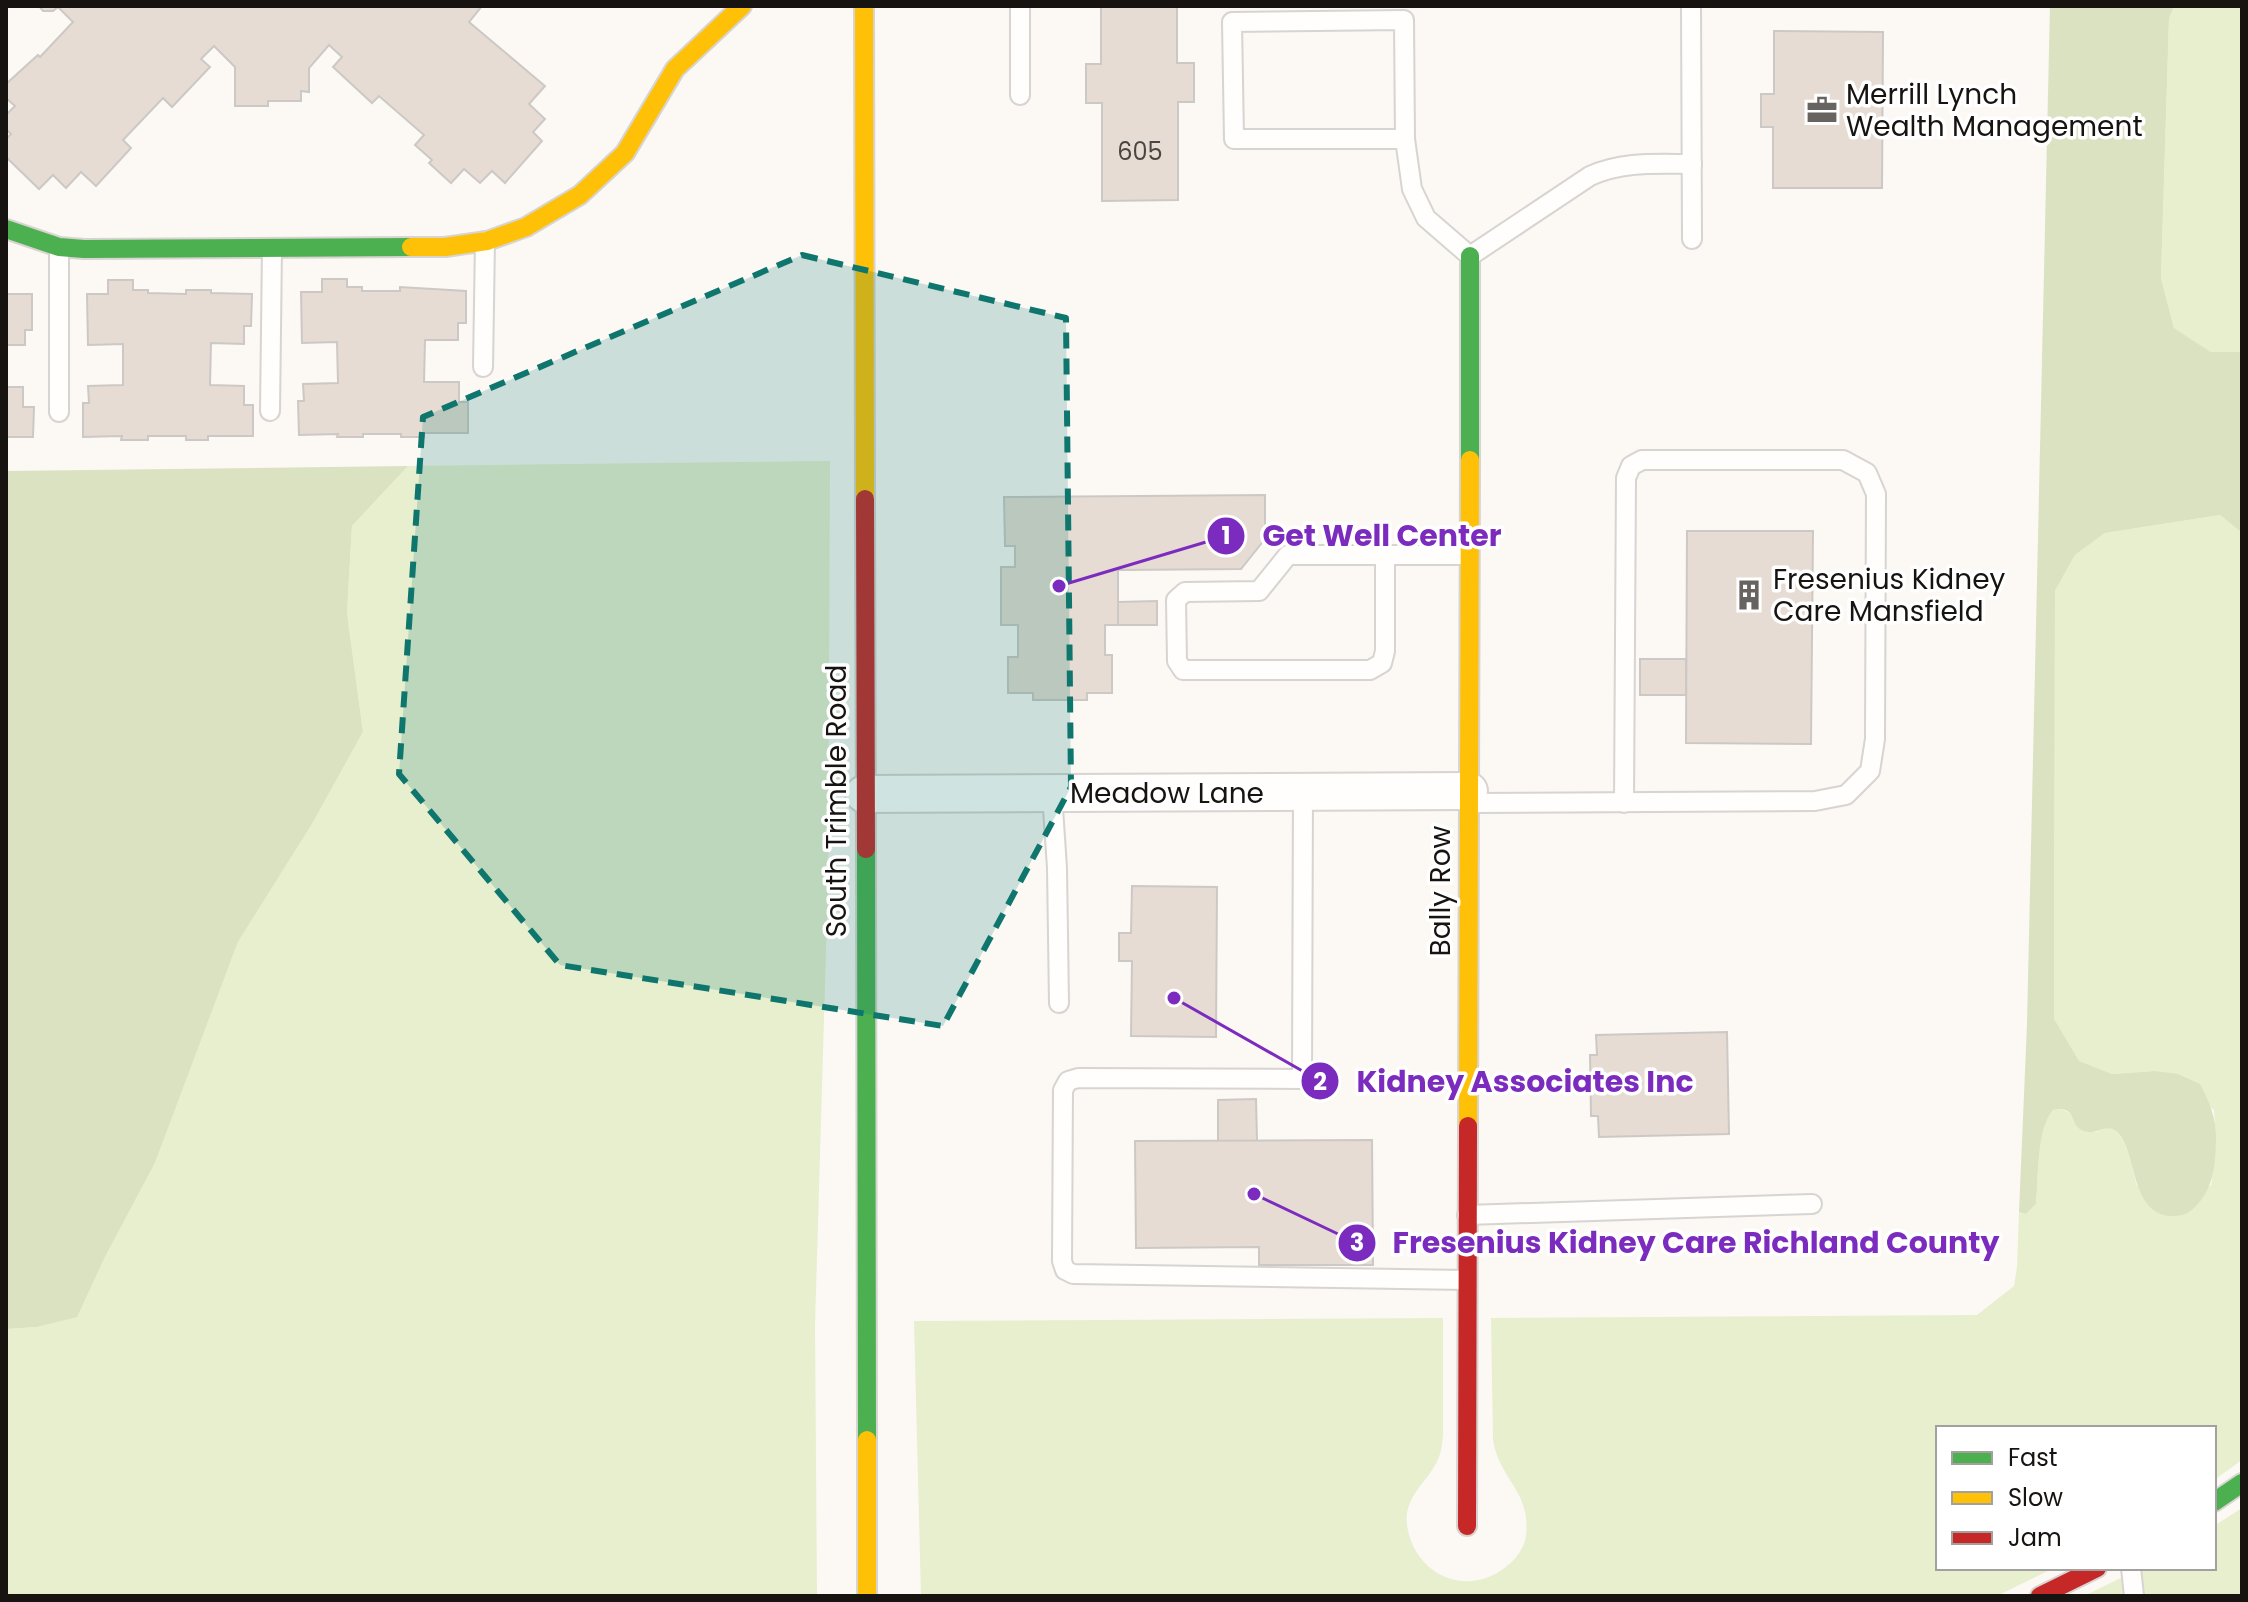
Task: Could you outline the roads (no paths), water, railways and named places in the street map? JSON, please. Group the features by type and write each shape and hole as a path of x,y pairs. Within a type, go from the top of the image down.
{"street":[{"path":"6,229 59,247 445,247 485,241 555,212 593,185 626,152 674,70 701,41 742,6"},
{"name":"South Trimble Road","path":"864,6 867,1596"},
{"name":"Bally Row","path":"1467,1526 1470,256"},
{"name":"Meadow Lane","path":"864,794 1303,792 1468,797"},
{"path":"2216,1501 2242,1483"},
{"path":"2040,1596 2093,1570"}],"lane":[{"path":"1020,6 1020,95"},
{"path":"1691,6 1692,239"},
{"path":"1405,139 1234,139 1232,14 1404,20 1405,139 1412,189 1426,218 1470,256 1590,176 1608,168 1628,164 1692,164"},
{"path":"483,367 485,241"},
{"path":"59,247 59,412"},
{"path":"270,411 272,248"},
{"path":"1468,797 1624,803 1815,801 1846,795 1870,771 1875,739 1876,494 1867,473 1843,460 1642,460 1631,466 1626,478 1624,803"},
{"path":"1385,554 1385,651 1382,663 1370,670 1183,670 1177,661 1176,600 1185,592 1259,591 1288,555 1385,554 1469,555"},
{"path":"1303,792 1302,1079 1078,1078 1068,1081 1063,1090 1062,1261 1065,1270 1073,1274 1467,1280"},
{"path":"1052,793 1057,868 1059,1003"},
{"path":"1467,1215 1812,1204"},
{"path":"2131,1570 2134,1596"}],"place":[{"name":"Merrill Lynch Wealth Management","path":"1822,110"},
{"name":"Get Well Center","path":"1059,586"},
{"name":"Fresenius Kidney Care Mansfield","path":"1749,595"},
{"name":"Kidney Associates Inc","path":"1174,998"},
{"name":"Fresenius Kidney Care Richland County","path":"1254,1194"}]}
